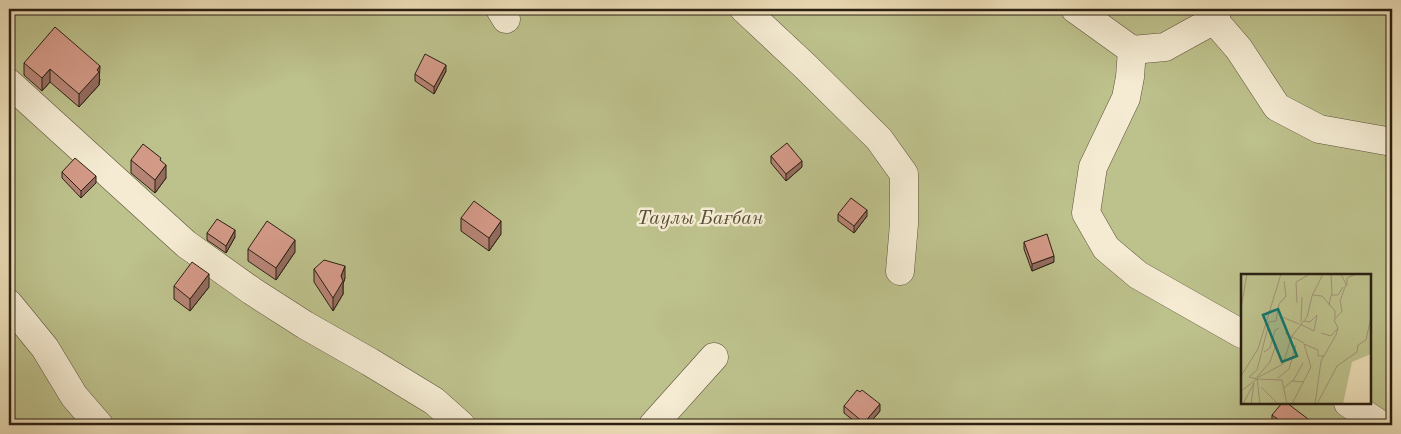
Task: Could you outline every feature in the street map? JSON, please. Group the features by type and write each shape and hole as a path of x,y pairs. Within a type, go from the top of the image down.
{"street":[{"path":"744,9 806,66 879,140 904,174 904,224 900,271"},
{"path":"1075,9 1132,50 1165,47 1216,14 1277,108 1319,129 1392,142"},
{"path":"1132,50 1126,98 1093,167 1086,213 1106,248 1138,275 1241,333"},
{"path":"9,82 186,244 252,291 305,325 434,401 461,425"},
{"path":"9,304 45,348 74,396 98,425"},
{"path":"653,425 714,357"},
{"path":"1350,404 1381,425"}],"green space":[{"name":"Таулы Бағбан","path":"9,9 1392,9 1392,425 9,425"}],"building":[{"path":"55,27 100,66 97,70 99,72 79,94 50,69 42,78 24,63"},
{"path":"425,54 446,65 434,87 415,74"},
{"path":"787,143 802,161 786,174 771,156"},
{"path":"143,144 161,158 160,160 166,165 155,180 131,160"},
{"path":"75,158 96,176 81,191 62,172"},
{"path":"851,198 867,210 854,226 838,214"},
{"path":"474,201 501,221 489,238 461,218"},
{"path":"217,219 235,230 226,246 207,233"},
{"path":"267,221 295,240 276,268 248,249"},
{"path":"1047,234 1054,256 1032,264 1024,242"},
{"path":"324,260 345,266 341,276 343,281 333,298 314,269"},
{"path":"192,262 209,274 190,299 174,286"},
{"path":"857,390 860,392 862,390 880,404 864,423 844,406"},
{"path":"1281,404 1288,404 1312,422 1309,425 1286,425 1272,415"},
{"path":"419,420 427,425 415,425"},
{"path":"528,420 534,425 523,425"}]}
